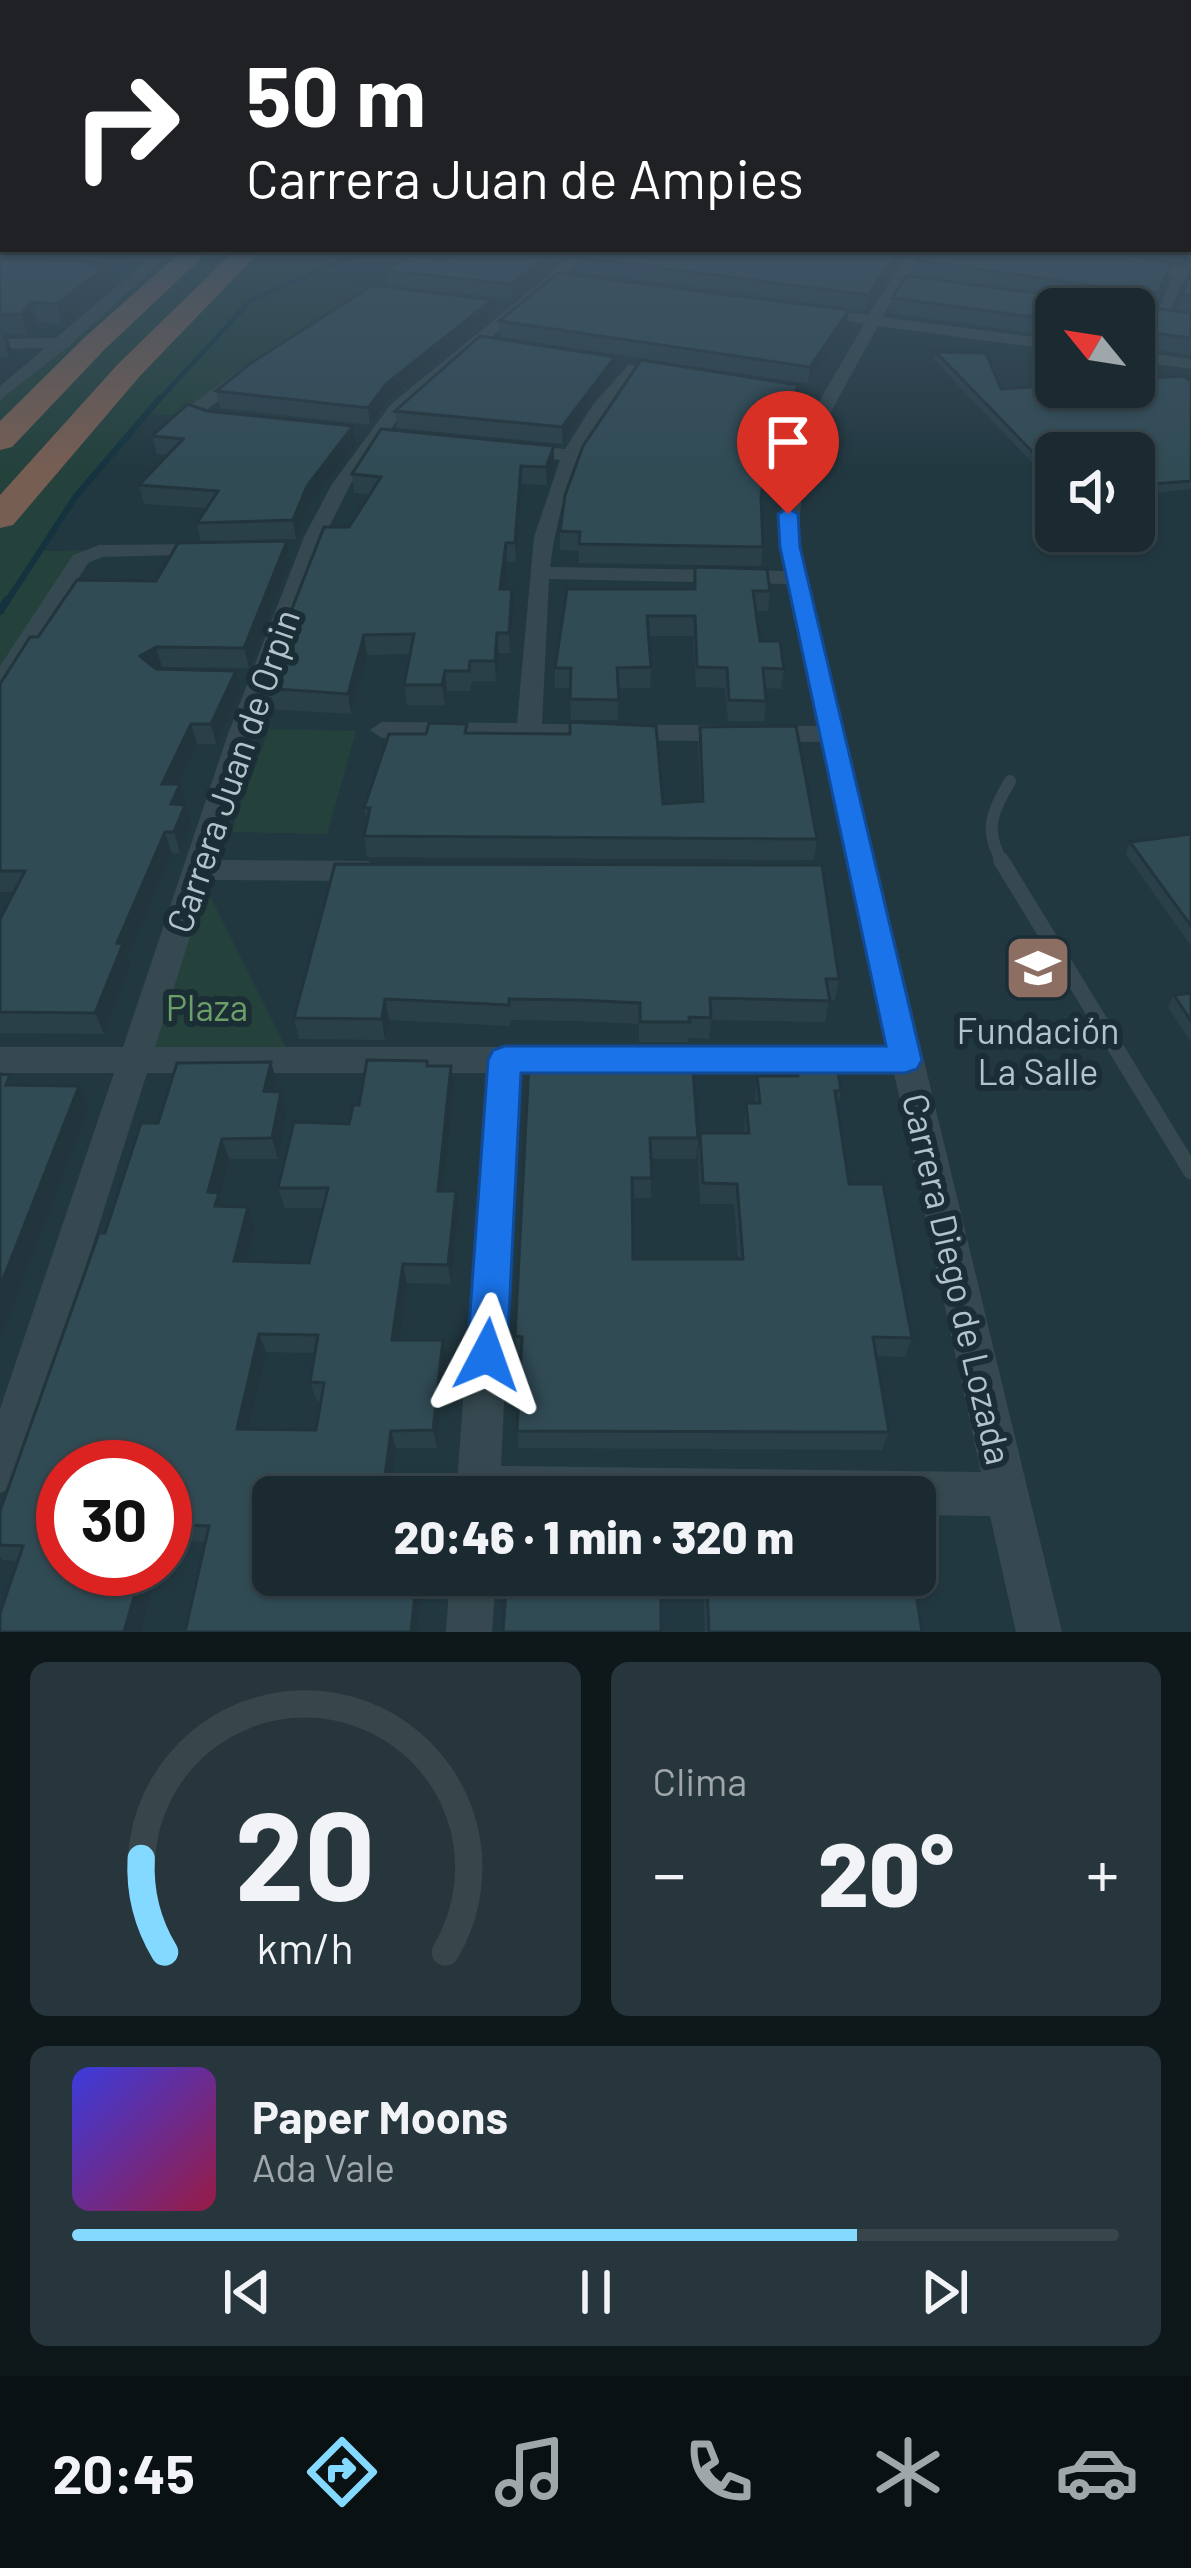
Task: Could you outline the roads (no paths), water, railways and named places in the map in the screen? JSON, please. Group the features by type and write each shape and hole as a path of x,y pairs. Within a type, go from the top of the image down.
{"highway":[{"path":"0,440 121,319"},
{"path":"0,517 180,319"}],"street":[{"path":"0,395 91,319"},
{"name":"Carrera Juan de Orpin","path":"0,1472 197,869 253,679 299,549 374,435 408,398 503,319"},
{"path":"866,319 1035,342"},
{"name":"Carrera Diego de Lozada","path":"873,320 821,396 791,489 790,547 1039,1632"},
{"path":"475,342 498,346"},
{"path":"0,344 64,343"},
{"path":"1155,359 1191,364"},
{"path":"235,422 199,415 201,406 265,361"},
{"path":"529,732 551,496 568,455 601,403 646,369 612,363"},
{"path":"351,433 396,437"},
{"path":"503,448 568,455"},
{"path":"0,684 73,565 88,554 244,550"},
{"path":"542,572 797,578"},
{"path":"382,730 831,734"},
{"path":"197,869 393,871"},
{"path":"0,1060 905,1060"},
{"path":"479,1476 505,1060"},
{"path":"936,1494 1007,1494"},
{"path":"469,1632 472,1596"}],"lane":[{"path":"1010,781 990,816 990,842 1191,1171"}],"waterway":[{"path":"158,401 233,319"},
{"path":"6,603 76,496 160,398"},
{"path":"0,611 7,600"}],"place":[{"name":"Fundación La Salle","path":"1038,968"}],"park label":[{"name":"Plaza","path":"207,1008"}]}
